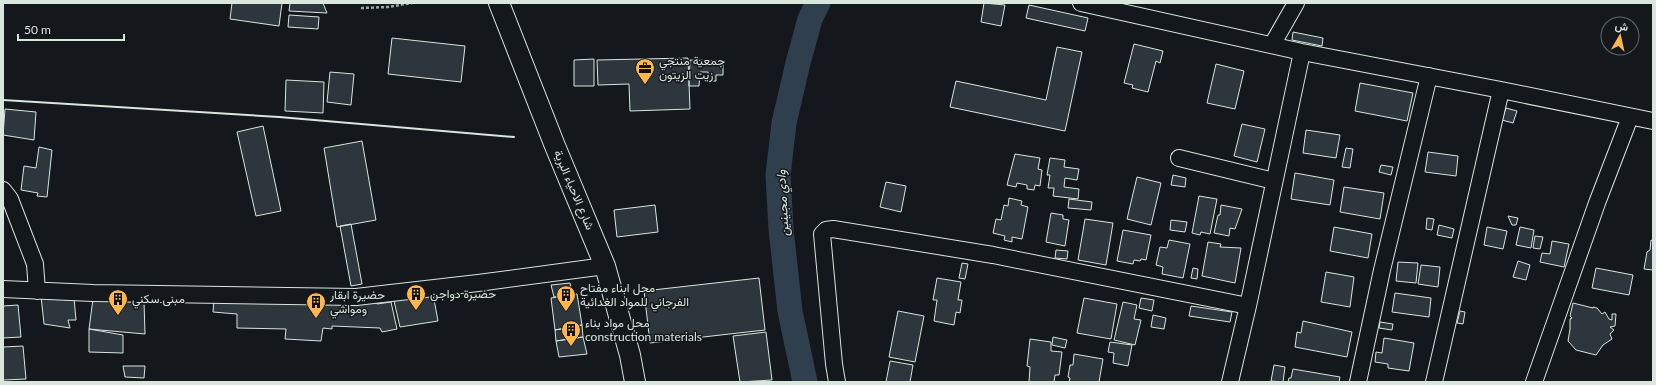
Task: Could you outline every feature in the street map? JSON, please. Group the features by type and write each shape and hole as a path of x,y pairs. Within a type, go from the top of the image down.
{"main road":[{"name":"شارع الاحياء البرية","path":"499,3 555,146 605,266 629,349 635,382"}],"street":[{"path":"1080,3 1272,46 1653,121"},
{"path":"1272,46 1296,3"},
{"path":"1230,382 1248,306 1302,52"},
{"path":"1358,382 1382,270 1429,76"},
{"path":"1434,382 1501,90"},
{"path":"1534,382 1597,203 1630,117"},
{"path":"1179,158 1274,181"},
{"path":"3,190 10,199 35,264 38,291"},
{"path":"837,382 822,234 826,230 833,229 993,255 1248,306"},
{"path":"3,289 356,298 605,266"}],"path":[{"path":"361,8 388,7 412,3"}],"building":[{"path":"232,3 282,3 279,26 230,19"},
{"path":"290,3 323,3 327,13 289,11"},
{"path":"984,3 1005,5 1001,26 981,22"},
{"path":"1029,5 1088,18 1085,31 1026,18"},
{"path":"289,15 319,17 318,29 288,27"},
{"path":"1293,32 1323,38 1322,46 1292,40"},
{"path":"392,38 465,46 461,82 388,74"},
{"path":"1134,44 1163,51 1160,63 1156,61 1148,92 1132,88 1133,85 1124,83"},
{"path":"1057,47 1082,52 1065,131 950,107 956,81 1046,100"},
{"path":"688,58 690,109 630,111 629,84 598,85 597,60"},
{"path":"594,59 594,86 574,86 574,60"},
{"path":"690,60 723,61 723,75 716,75 716,81 708,81 708,72 700,72 699,86 689,86"},
{"path":"1216,64 1244,71 1235,109 1207,103"},
{"path":"330,72 354,74 351,105 327,102"},
{"path":"286,80 324,82 323,113 285,111"},
{"path":"1360,83 1413,93 1407,121 1355,111"},
{"path":"1506,108 1517,111 1513,123 1502,120"},
{"path":"5,109 36,112 34,140 3,135"},
{"path":"1242,124 1265,129 1257,162 1234,156"},
{"path":"263,126 281,211 256,216 237,132"},
{"path":"1306,130 1340,135 1336,158 1303,153"},
{"path":"362,141 376,220 337,227 324,148"},
{"path":"39,147 52,150 47,197 37,196 38,193 21,190 24,166 36,168"},
{"path":"1346,148 1353,149 1350,168 1342,167"},
{"path":"1428,152 1458,156 1456,176 1425,172"},
{"path":"1015,154 1040,158 1038,169 1042,170 1040,186 1035,185 1034,190 1027,189 1027,185 1017,183 1016,187 1007,185"},
{"path":"1050,158 1065,160 1064,167 1079,169 1077,180 1065,178 1064,187 1079,189 1078,199 1053,196 1054,188 1048,188 1050,175 1047,175"},
{"path":"1381,165 1393,167 1391,175 1379,172"},
{"path":"1295,173 1334,180 1330,205 1291,199"},
{"path":"1173,175 1186,178 1185,187 1171,185"},
{"path":"1137,177 1161,183 1151,225 1127,219"},
{"path":"886,182 906,186 901,212 880,207"},
{"path":"1344,187 1384,193 1380,219 1340,212"},
{"path":"1199,196 1217,199 1210,234 1201,232 1200,235 1192,233"},
{"path":"1009,198 1022,201 1021,205 1028,207 1022,239 1012,237 1012,242 1004,240 1005,236 993,233 996,219 1001,220 1004,205 1008,206"},
{"path":"1069,199 1092,202 1091,210 1068,208"},
{"path":"655,205 658,232 617,237 614,210"},
{"path":"1221,205 1242,209 1235,229 1230,228 1229,236 1214,233 1218,215 1220,215"},
{"path":"1051,213 1063,215 1063,219 1069,220 1065,246 1046,242"},
{"path":"1508,216 1518,218 1516,225 1512,225"},
{"path":"1427,218 1434,219 1432,230 1426,229"},
{"path":"1085,219 1113,223 1106,265 1078,260"},
{"path":"1171,220 1187,222 1185,232 1170,230"},
{"path":"351,224 362,284 351,286 340,226"},
{"path":"1439,225 1454,229 1452,238 1437,235"},
{"path":"1334,227 1372,234 1368,258 1330,251"},
{"path":"1487,227 1507,231 1503,249 1484,245"},
{"path":"1520,227 1534,230 1531,248 1516,245"},
{"path":"1123,230 1151,235 1146,260 1134,260 1133,264 1117,261"},
{"path":"1535,236 1543,237 1540,249 1533,248"},
{"path":"1169,240 1190,244 1183,278 1162,274 1163,267 1156,265 1160,247 1167,248"},
{"path":"1651,240 1653,241 1653,270 1644,269 1647,252 1650,250"},
{"path":"1552,241 1569,244 1564,267 1540,262 1542,253 1550,254"},
{"path":"1208,242 1221,244 1220,247 1241,248 1235,283 1202,276"},
{"path":"1056,250 1068,251 1067,259 1055,258"},
{"path":"1518,261 1530,265 1526,280 1513,277"},
{"path":"1398,262 1418,263 1416,283 1396,281"},
{"path":"962,263 968,264 965,279 959,278"},
{"path":"1421,265 1440,267 1438,287 1418,284"},
{"path":"1193,268 1198,269 1197,279 1191,278"},
{"path":"1596,268 1633,275 1629,295 1592,288"},
{"path":"1326,272 1354,277 1350,307 1321,302"},
{"path":"759,278 765,330 650,343 644,291"},
{"path":"937,278 961,282 958,300 962,300 960,313 956,312 954,325 934,321 937,300 933,300"},
{"path":"570,283 572,294 554,297 551,285"},
{"path":"1395,293 1431,298 1429,317 1392,312"},
{"name":"حضيرة دواجن","path":"433,294 438,321 400,327 394,301"},
{"name":"محل ابناء مفتاح الفرجاني للمواد الغدائية","path":"577,294 582,325 555,330 551,298"},
{"path":"41,296 74,298 76,320 68,320 70,328 44,324"},
{"path":"1084,298 1117,304 1111,339 1077,333"},
{"path":"1141,298 1154,300 1152,311 1139,308"},
{"name":"مبنى سكني","path":"93,299 144,302 145,334 89,329"},
{"name":"حضيرة ابقار ومواشي","path":"214,300 377,302 377,304 391,302 397,329 382,332 380,328 332,326 332,329 323,328 321,341 285,339 286,329 237,328 237,314 213,312"},
{"path":"1123,302 1137,305 1134,319 1141,320 1135,345 1114,340"},
{"path":"1573,303 1597,308 1602,314 1605,312 1609,319 1612,320 1612,314 1616,314 1615,326 1610,327 1614,330 1610,334 1612,339 1603,345 1596,355 1576,350 1568,341 1570,319 1572,318 1570,316"},
{"path":"18,305 21,337 3,338 3,306"},
{"path":"1191,306 1232,312 1230,322 1189,316"},
{"path":"898,311 924,316 915,362 889,357"},
{"path":"1460,311 1465,312 1463,324 1457,323"},
{"path":"1153,315 1166,318 1164,329 1151,327"},
{"path":"1303,321 1352,332 1347,357 1295,347 1297,332 1301,333"},
{"path":"1380,322 1393,324 1392,330 1379,328"},
{"path":"582,325 583,337 556,341 555,330"},
{"name":"مبنى سكني","path":"89,329 123,335 123,353 89,352"},
{"path":"766,332 772,380 740,382 733,336"},
{"name":"محل مواد بناء construction materials","path":"583,337 587,354 559,357 556,341"},
{"path":"1053,337 1067,340 1065,348 1052,345"},
{"path":"1384,338 1414,343 1409,371 1388,368 1388,364 1375,362 1376,352 1382,353"},
{"path":"1030,339 1051,342 1051,351 1062,352 1059,375 1055,375 1054,382 1029,382 1030,367 1027,366"},
{"path":"1110,342 1132,345 1128,366 1113,363 1114,353 1108,352"},
{"path":"23,346 26,379 3,380 3,347"},
{"path":"1074,354 1103,359 1099,382 1069,382 1070,378 1068,377 1070,365 1073,365"},
{"path":"890,361 913,365 910,382 886,382"},
{"path":"1274,365 1285,367 1283,382 1271,381"},
{"path":"123,366 145,366 144,378 125,377"},
{"path":"1293,369 1340,377 1339,382 1288,382 1289,378 1291,378"}],"waterway":[{"name":"وادي مجينين","path":"805,382 790,311 781,229 778,175 784,123 810,19 818,3"}],"wall":[{"path":"3,100 279,117 514,137"}],"place":[{"name":"جمعية منتجي زيت الزيتون","path":"645,85"},
{"name":"حضيرة دواجن","path":"416,311"},
{"name":"محل ابناء مفتاح الفرجاني للمواد الغدائية","path":"566,312"},
{"name":"مبنى سكني","path":"118,316"},
{"name":"حضيرة ابقار ومواشي","path":"316,319"},
{"name":"محل مواد بناء construction materials","path":"571,347"}]}
